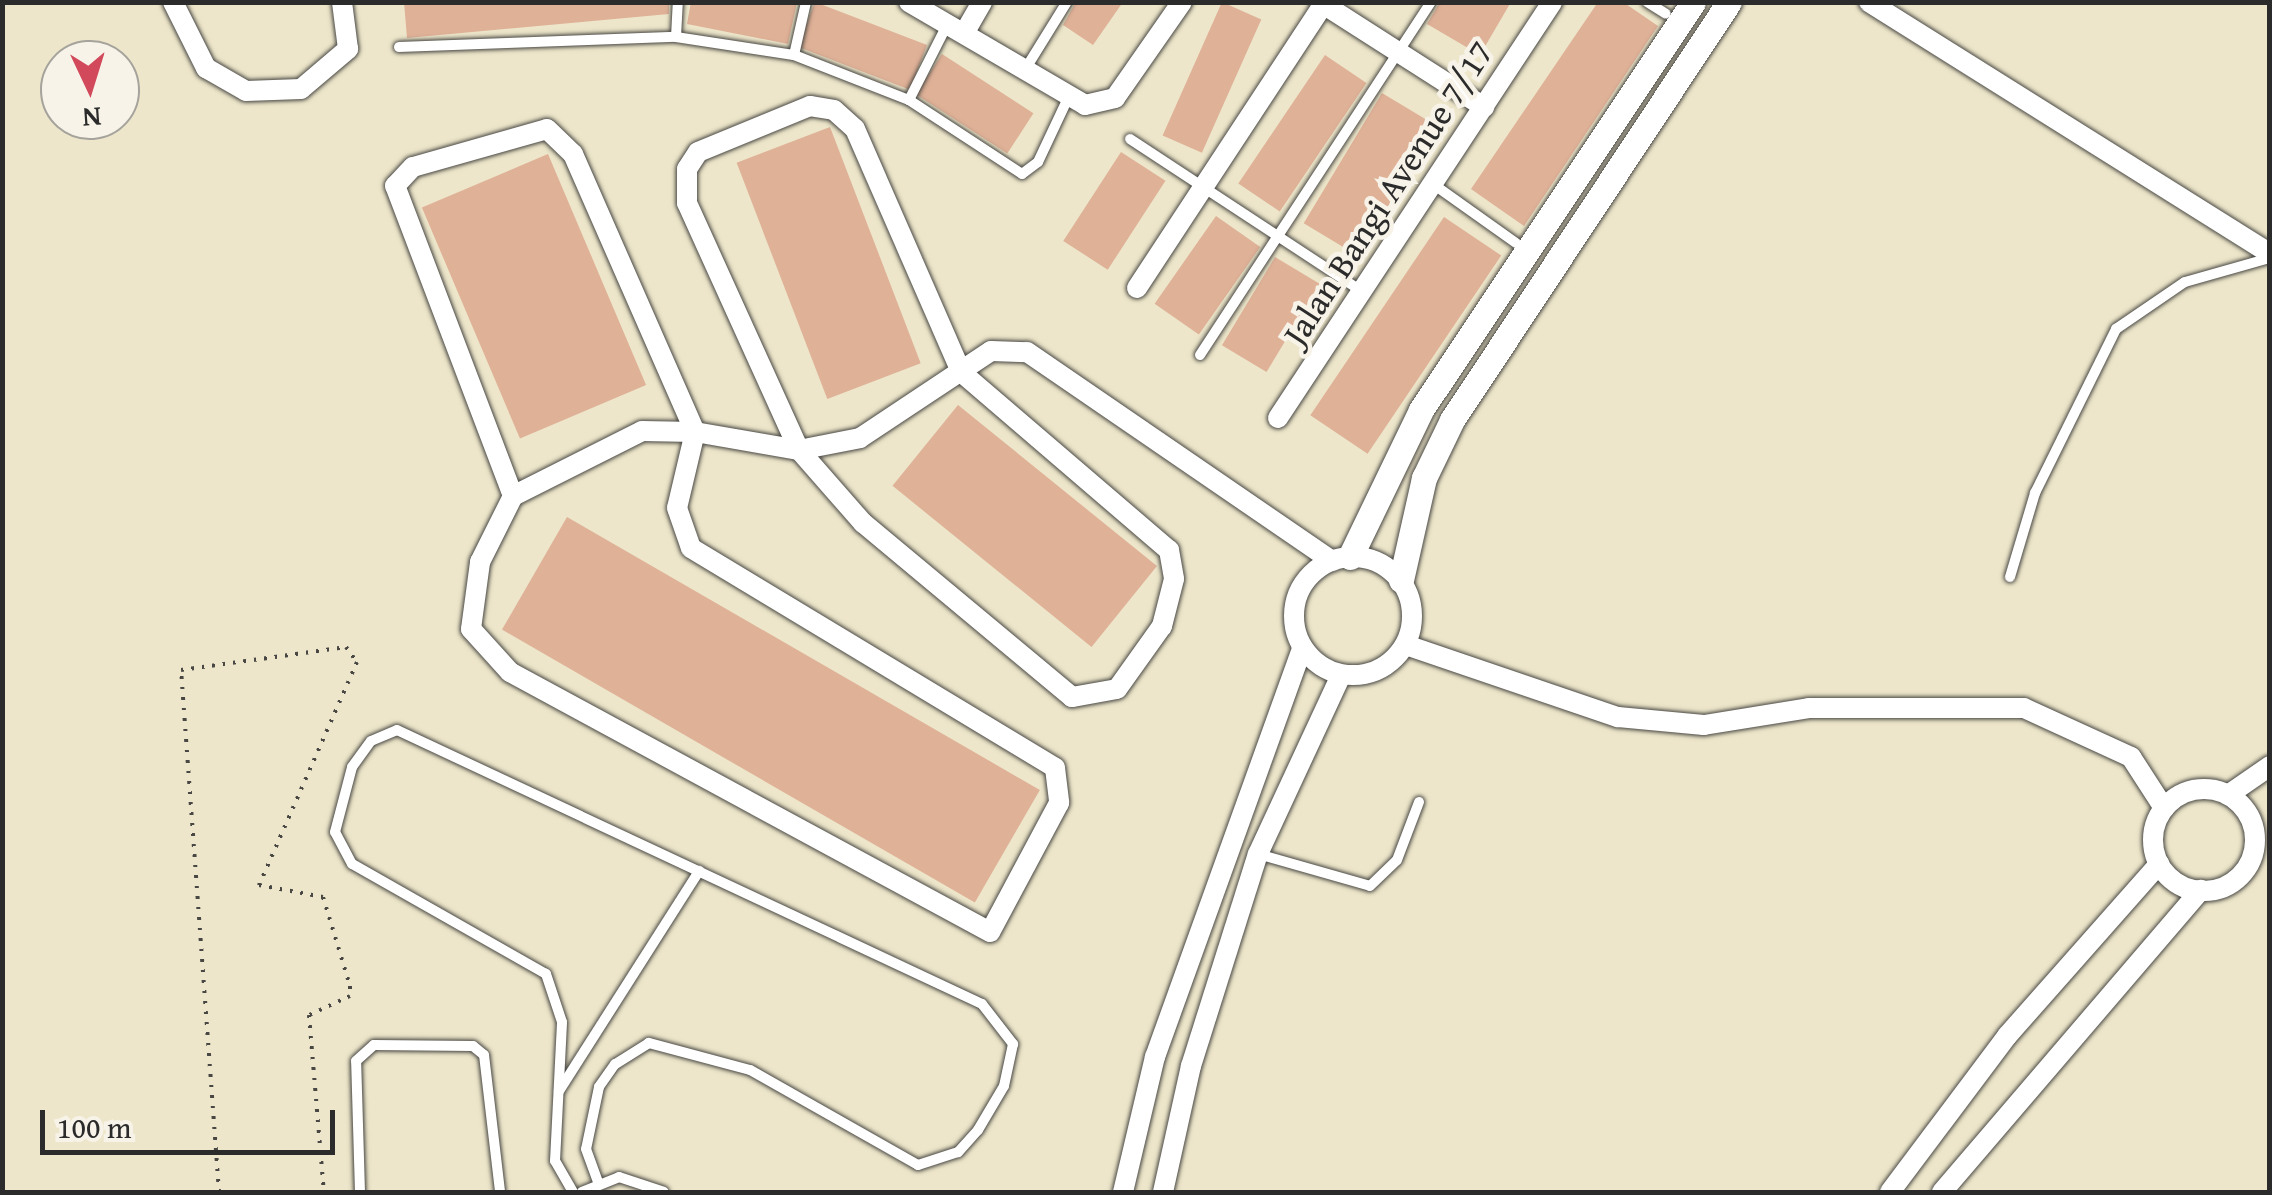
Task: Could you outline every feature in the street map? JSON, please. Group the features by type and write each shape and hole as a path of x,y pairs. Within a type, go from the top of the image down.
{"street":[{"path":"172,2 206,68 246,91 301,89 348,49 342,2"},
{"path":"908,2 957,26 1085,105 1115,98 1182,2"},
{"path":"957,26 982,2"},
{"name":"Jalan Bangi Avenue 7/17","path":"1278,418 1552,2"},
{"path":"1693,2 1421,410 1341,559 1300,588 1294,628 1302,648 1341,675 1371,673 1406,645 1413,612 1401,580 1424,478 1452,420 1728,2"},
{"path":"1869,2 2270,256"},
{"path":"1137,288 1323,3 1484,106"},
{"path":"810,106 834,110 855,129 961,372 1169,550 1174,579 1162,626 1117,690 1072,696 863,523 799,450 687,203 687,169 698,152 810,106"},
{"path":"513,496 403,218 395,186 413,167 519,131 547,129 574,154 695,432 676,508 690,548 1055,768 1060,803 990,932 510,672 472,629 480,562 513,496 642,431 695,432 799,450 860,438 990,350 1027,352 1341,559 1401,580"},
{"path":"1406,645 1618,717 1704,725 1809,708 2024,708 2131,757 2164,808"},
{"path":"1123,1192 1154,1056 1302,648"},
{"path":"1163,1192 1191,1066 1258,854 1341,675"},
{"path":"2228,795 2270,766"},
{"path":"1942,1192 2201,890 2241,876 2262,829 2228,795 2187,791 2164,808 2153,836 2159,864 2201,890"},
{"path":"1890,1192 2008,1036 2159,864"}],"lane":[{"path":"676,37 678,2"},
{"path":"794,55 806,2"},
{"path":"1026,68 1067,2"},
{"path":"1200,354 1431,2"},
{"path":"1647,2 1666,14"},
{"path":"909,100 957,26"},
{"path":"400,47 676,37 794,55 909,100 1022,174 1038,162 1070,94"},
{"path":"1130,139 1362,292"},
{"path":"1433,184 1516,243"},
{"path":"2010,577 2035,492 2116,329 2186,282 2270,256"},
{"path":"573,1192 556,1161 562,1022 546,974 352,864 335,832 352,767 371,741 397,730 982,1004 1013,1044 1004,1086 958,1152 918,1165 750,1070 650,1043 614,1064 599,1087 586,1148 598,1182"},
{"path":"1258,854 1370,886 1392,869 1419,802"},
{"path":"558,1092 699,872"},
{"path":"360,1192 356,1061 374,1045 473,1046 484,1055 500,1192"},
{"path":"582,1192 598,1182 640,1179 664,1192"}],"path":[{"path":"219,1192 181,670 346,647 357,662 259,885 323,898 350,986 350,996 309,1016 324,1192"}],"building":[{"path":"404,2 669,2 669,14 407,38"},
{"path":"691,2 797,2 788,44 687,24"},
{"path":"815,2 927,45 910,90 798,47"},
{"path":"1076,2 1123,2 1093,45 1063,25"},
{"path":"1222,2 1261,19 1202,153 1163,135"},
{"path":"1440,2 1511,2 1480,55 1427,24"},
{"path":"1598,2 1623,2 1658,26 1524,226 1471,189"},
{"path":"942,54 1033,113 1007,154 916,94"},
{"path":"1325,55 1366,83 1280,211 1238,184"},
{"path":"1382,93 1439,127 1360,257 1304,223"},
{"path":"830,127 921,363 827,399 737,163"},
{"path":"1121,152 1165,181 1108,270 1063,241"},
{"path":"548,154 646,385 520,439 422,208"},
{"path":"1216,216 1260,247 1199,335 1155,304"},
{"path":"1444,217 1501,256 1368,454 1310,415"},
{"path":"1275,257 1320,284 1267,372 1222,345"},
{"path":"958,405 1157,566 1092,647 893,486"},
{"path":"567,517 1040,790 975,903 502,630"}]}
